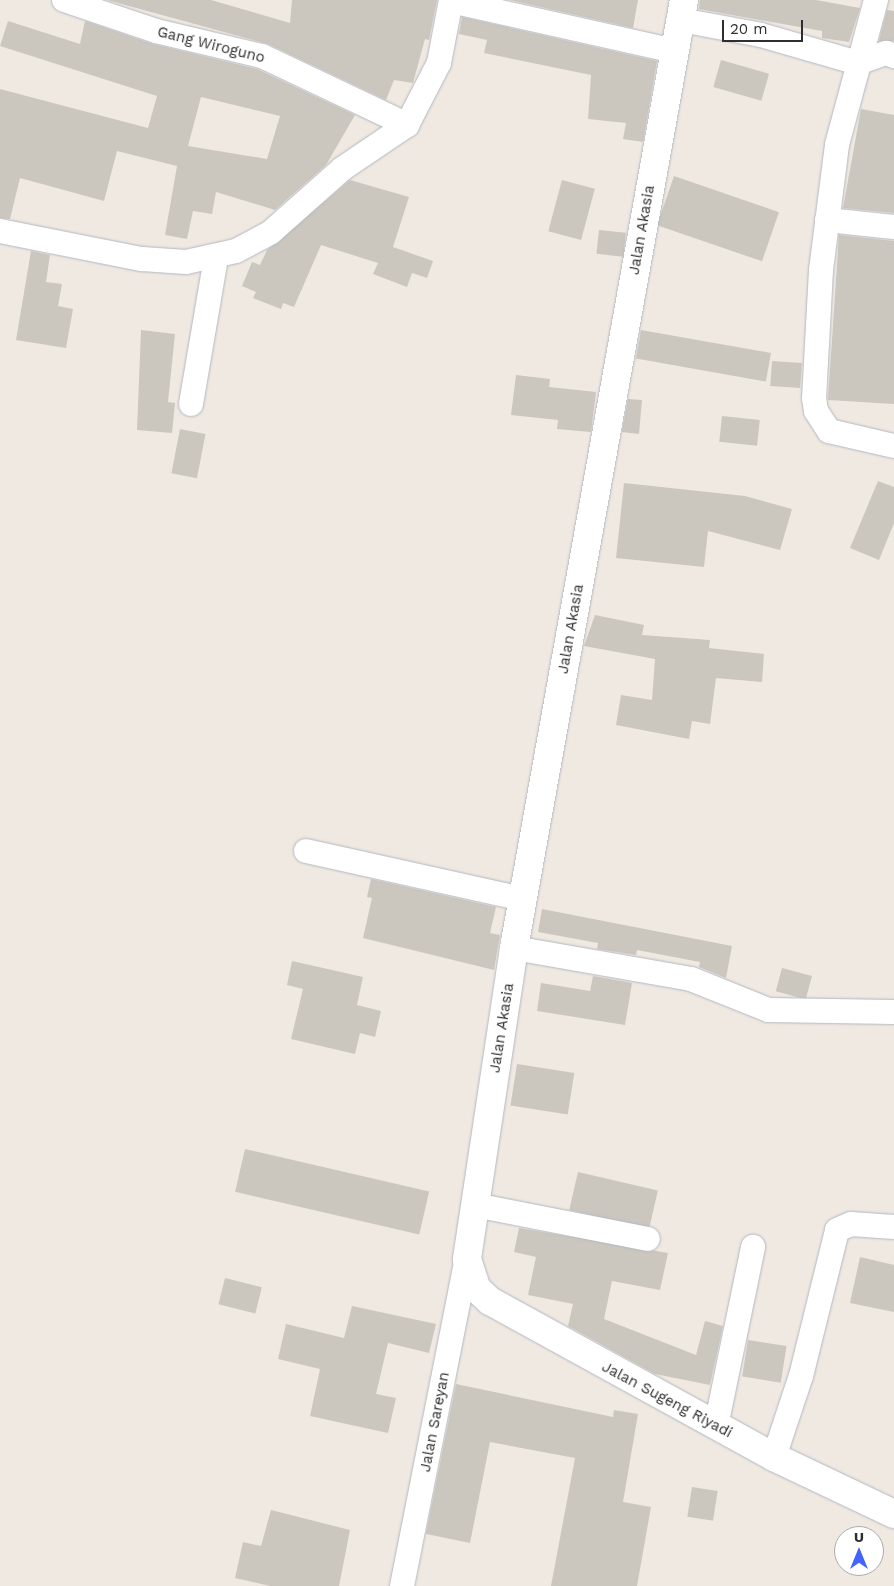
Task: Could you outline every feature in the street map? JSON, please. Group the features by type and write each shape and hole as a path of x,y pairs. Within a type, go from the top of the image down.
{"street":[{"name":"Gang Wiroguno","path":"64,0 156,31 262,56 407,125"},
{"path":"0,231 142,259 186,262 216,258 270,233 342,168 407,125 439,63 451,0 676,51"},
{"path":"876,0 837,145 827,220 816,411 839,436 894,446"},
{"path":"682,10 858,63 886,54 894,56"},
{"name":"Jalan Akasia","path":"467,1259 514,948 682,10"},
{"path":"827,220 894,227"},
{"path":"191,404 216,258"},
{"path":"306,851 523,899"},
{"path":"514,948 691,979 768,1010 894,1012"},
{"path":"475,1205 648,1239"},
{"path":"774,1457 801,1376 837,1230 851,1224 894,1227"},
{"path":"716,1426 753,1248"},
{"name":"Jalan Sugeng Riyadi","path":"467,1259 477,1289 490,1301 774,1457 894,1514"},
{"name":"Jalan Sareyan","path":"402,1586 467,1259"}],"building":[{"path":"107,0 211,0 290,23 292,0 437,0 429,40 425,39 413,83 394,80 386,100 268,44"},
{"path":"510,0 638,0 633,28"},
{"path":"700,0 816,0 860,8 849,42 822,38 822,31 699,9"},
{"path":"887,10 894,11 894,41 879,41"},
{"path":"462,17 657,61 643,142 623,139 626,123 588,119 591,75 484,53 487,40 459,34"},
{"path":"8,21 80,44 85,21 153,44 257,69 355,115 326,165 275,210 216,192 212,214 193,211 187,239 165,235 177,166 117,151 104,201 20,178 10,219 0,218 0,89 148,128 157,96 0,46","holes":["201,97 280,116 267,159 188,146"]},
{"path":"721,60 769,74 761,101 713,87"},
{"path":"861,109 894,115 894,213 843,208"},
{"path":"674,176 779,212 762,261 657,225"},
{"path":"350,180 409,197 393,247 433,261 427,278 412,273 407,287 373,274 378,263 321,245 294,307 283,303 281,309 253,298 256,292 242,286 252,262 260,265 267,250"},
{"path":"562,180 595,189 581,240 548,231"},
{"path":"599,230 626,233 623,257 596,254"},
{"path":"839,235 894,241 894,404 828,400"},
{"path":"31,251 50,255 46,282 62,284 58,306 73,309 66,348 16,340"},
{"path":"141,330 175,334 168,402 175,403 172,433 137,430"},
{"path":"641,330 771,353 766,381 636,359"},
{"path":"772,361 802,363 800,388 770,386"},
{"path":"516,375 550,379 549,387 596,392 591,432 557,429 558,420 511,415"},
{"path":"628,399 642,400 639,434 622,432"},
{"path":"722,416 760,420 757,446 719,442"},
{"path":"180,429 206,434 197,478 171,473"},
{"path":"878,481 894,487 894,523 879,560 850,548"},
{"path":"624,483 745,496 792,509 780,550 708,531 704,567 616,558"},
{"path":"595,615 644,625 642,635 710,640 709,648 764,654 762,682 716,678 710,724 692,721 689,739 616,725 621,695 652,700 655,659 584,646"},
{"path":"371,879 496,907 490,933 500,935 494,970 363,938 372,898 367,897"},
{"path":"542,909 732,946 726,978 699,967 700,962 637,950 636,955 597,949 598,943 538,932"},
{"path":"292,961 363,977 357,1005 381,1011 375,1037 360,1033 355,1054 291,1039 303,989 287,985"},
{"path":"782,968 812,976 806,999 776,991"},
{"path":"593,976 632,983 625,1025 537,1011 541,983 590,991"},
{"path":"517,1064 574,1073 568,1115 510,1105"},
{"path":"245,1149 429,1192 419,1234 235,1192"},
{"path":"578,1172 658,1190 649,1228 569,1210"},
{"path":"519,1228 668,1253 660,1290 612,1281 604,1319 696,1355 705,1321 723,1326 710,1385 655,1374 568,1326 573,1304 528,1295 536,1257 514,1252"},
{"path":"860,1257 894,1265 894,1312 850,1303"},
{"path":"225,1278 262,1287 255,1313 218,1304"},
{"path":"352,1306 436,1324 429,1353 388,1343 376,1394 396,1398 388,1433 310,1416 320,1369 278,1359 286,1324 344,1338"},
{"path":"748,1340 787,1346 781,1383 742,1377"},
{"path":"456,1384 613,1417 614,1410 638,1414 623,1502 651,1507 637,1586 551,1586 575,1458 490,1442 470,1543 426,1534"},
{"path":"692,1487 718,1491 713,1521 687,1517"},
{"path":"271,1510 350,1530 339,1586 270,1586 235,1578 243,1542 261,1546"}]}
